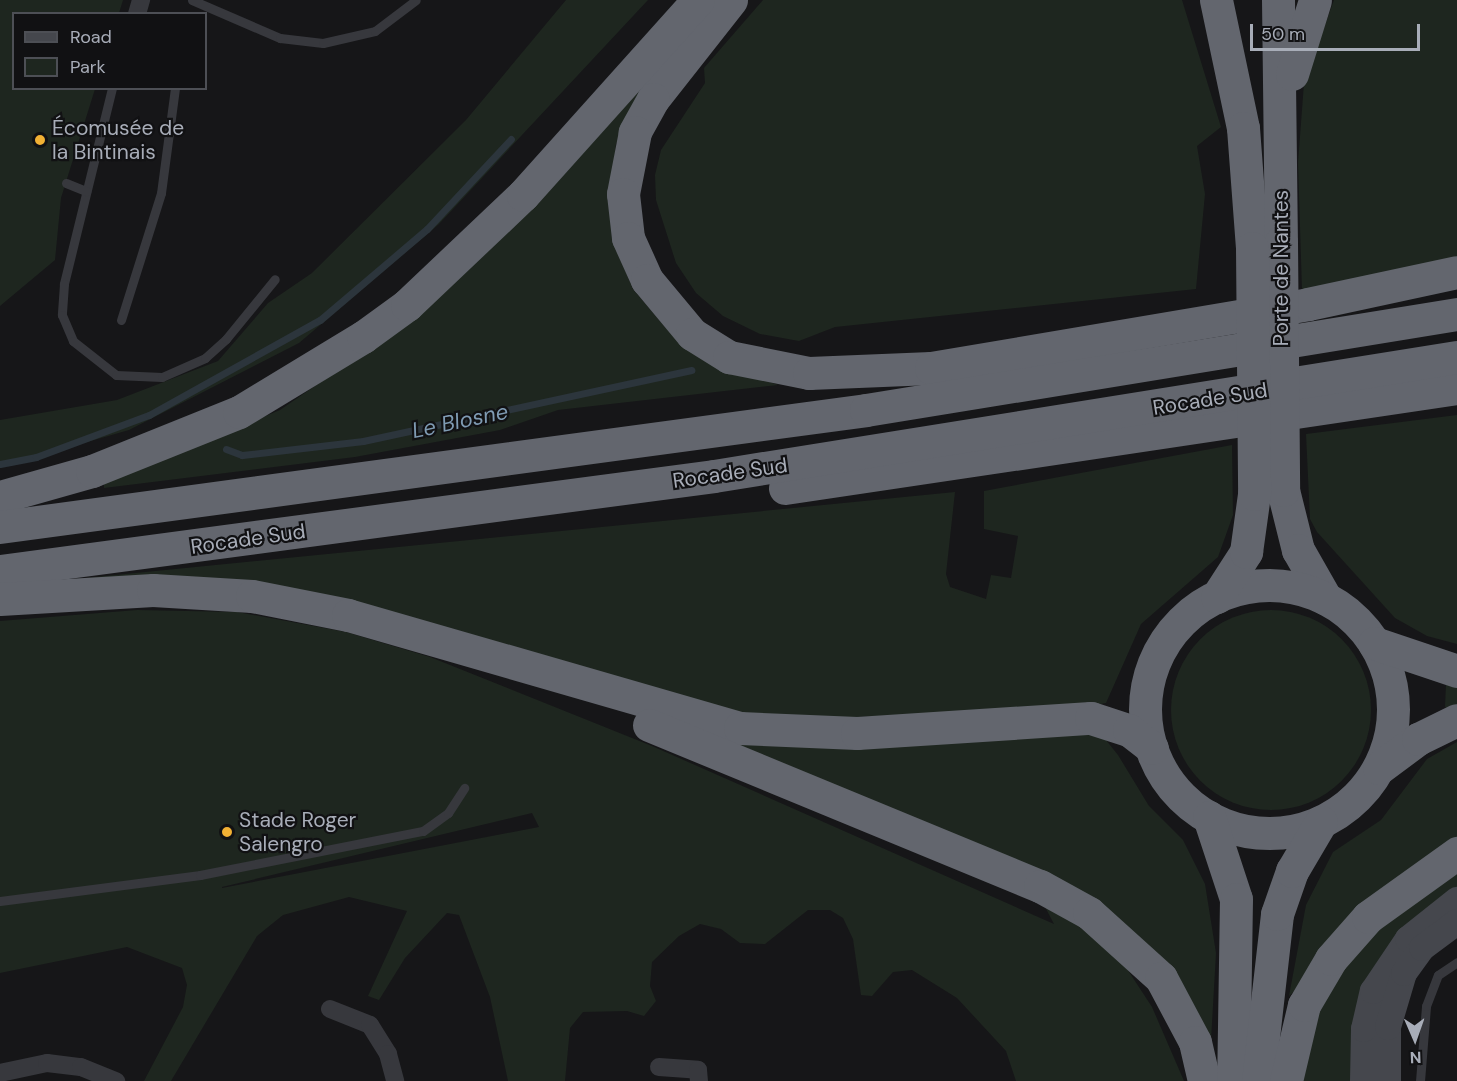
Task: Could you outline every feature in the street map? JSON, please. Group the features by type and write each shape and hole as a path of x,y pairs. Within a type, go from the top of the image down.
{"highway":[{"path":"0,497 92,471 238,412 363,337 406,304 523,195 698,0"},
{"path":"731,0 661,84 632,143 624,213 647,280 692,334 748,363 809,373 931,368 1308,304 1457,272"},
{"path":"1199,0 1230,105 1261,243"},
{"path":"1216,0 1243,128 1261,243"},
{"name":"Porte de Nantes","path":"1278,0 1281,159 1261,243 1268,492 1326,598"},
{"path":"1281,159 1298,47 1315,0"},
{"path":"1308,304 1457,286"},
{"name":"Rocade Sud","path":"0,527 649,442 1457,314"},
{"name":"Rocade Sud","path":"0,571 643,485 1457,357"},
{"path":"649,442 672,421 904,380 931,368"},
{"path":"643,485 706,497 1402,400 1457,388"},
{"path":"1402,400 1457,400"},
{"path":"1217,597 1246,552 1268,492"},
{"path":"1379,768 1392,733 1393,705 1390,677 1374,643 1353,617 1326,598 1272,585 1217,597 1184,619 1155,660 1145,709 1152,748 1180,795 1209,817 1253,832 1321,822 1354,800 1379,768 1418,739 1457,720"},
{"path":"0,599 153,590 252,596 348,615 504,663 749,730 857,733 1091,718 1129,730 1152,748"},
{"path":"1374,643 1457,671"},
{"path":"504,663 1040,886 1089,913 1161,978 1195,1042 1204,1081"},
{"path":"1209,817 1236,899 1233,1081"},
{"path":"1258,1081 1277,914 1292,871 1321,822"},
{"path":"1286,1081 1304,1005 1331,959 1368,917 1457,853"},
{"path":"1264,1028 1273,1081"}],"street":[{"path":"1363,1081 1373,991 1408,939 1457,900"},
{"path":"1388,1081 1388,1027 1404,973 1422,948 1457,922"},
{"path":"330,1008 370,1025 388,1054 395,1081"},
{"path":"0,1074 47,1063 81,1067 116,1081"},
{"path":"658,1067 698,1070 699,1081"}],"lane":[{"path":"192,0 280,38 322,43 375,31 416,0"},
{"path":"111,90 86,191 62,315 73,341 116,375 162,377 205,358 248,319 275,279"},
{"path":"121,320 161,194 175,90"},
{"path":"66,183 86,191"},
{"path":"0,901 276,862 423,831 448,813 464,788"},
{"path":"1420,1081 1426,1006 1438,975 1457,962"}],"green space":[{"name":"Écomusée de la Bintinais","path":"0,0 123,0 119,12 12,12 12,90 95,90 61,198 55,260 0,306"},
{"path":"566,0 648,0 439,224 299,343 129,430 0,467 0,420 117,400 218,361 268,303 312,273 466,120"},
{"path":"763,0 1182,0 1221,127 1197,146 1205,194 1196,289 835,327 799,341 760,334 723,316 696,293 676,263 656,200 655,175 661,150 705,83 704,68"},
{"path":"1334,0 1457,0 1457,257 1302,290 1298,163 1304,83"},
{"path":"640,86 645,88 616,144 610,196 612,239 633,289 665,327 717,363 778,385 558,410 500,430 355,457 104,488 104,482 280,410 395,331 484,255"},
{"path":"1457,415 1457,644 1427,636 1395,618 1317,532 1310,519 1306,434"},
{"path":"1232,445 1233,515 1218,557 1141,624 1106,703 1090,706 771,721 329,600 75,579 955,492 946,574 950,587 986,599 991,575 1011,578 1018,536 984,529 984,491"},
{"path":"137,610 237,612 346,632 430,657 652,746 1054,924 1043,903 1112,946 1152,1007 1184,1081 1016,1081 1006,1051 957,998 912,970 893,972 872,996 861,995 853,939 843,918 830,910 808,910 765,944 740,943 721,929 700,924 679,936 652,962 650,986 656,1001 644,1016 627,1011 583,1012 570,1028 565,1081 508,1081 490,997 459,915 447,913 405,958 379,1000 368,996 407,911 349,897 283,915 257,936 171,1081 144,1081 183,1007 187,985 182,968 127,947 0,973 0,621","holes":["532,813 539,827 222,888"]},
{"path":"1261,610 1281,610 1309,617 1342,639 1364,672 1371,700 1371,720 1364,748 1342,781 1309,803 1281,810 1261,810 1233,803 1215,793 1194,774 1175,739 1171,720 1171,700 1178,672 1188,654 1207,633 1242,614"},
{"path":"1446,684 1457,685 1457,711 1445,707"},
{"path":"1082,730 1102,735 1118,755 1149,806 1183,840 1205,884 1216,953 1210,1058 1143,941 730,742"},
{"path":"1457,742 1457,842 1289,996 1306,905 1333,852 1381,820 1427,759"},
{"path":"1457,861 1457,891 1354,1081 1291,1081 1340,960"}],"waterway":[{"path":"0,464 36,457 149,415 320,320 427,229 511,139"},
{"name":"Le Blosne","path":"226,449 242,455 363,441 691,370"}],"place":[{"name":"Écomusée de la Bintinais","path":"40,140"},
{"name":"Stade Roger Salengro","path":"227,832"}]}
